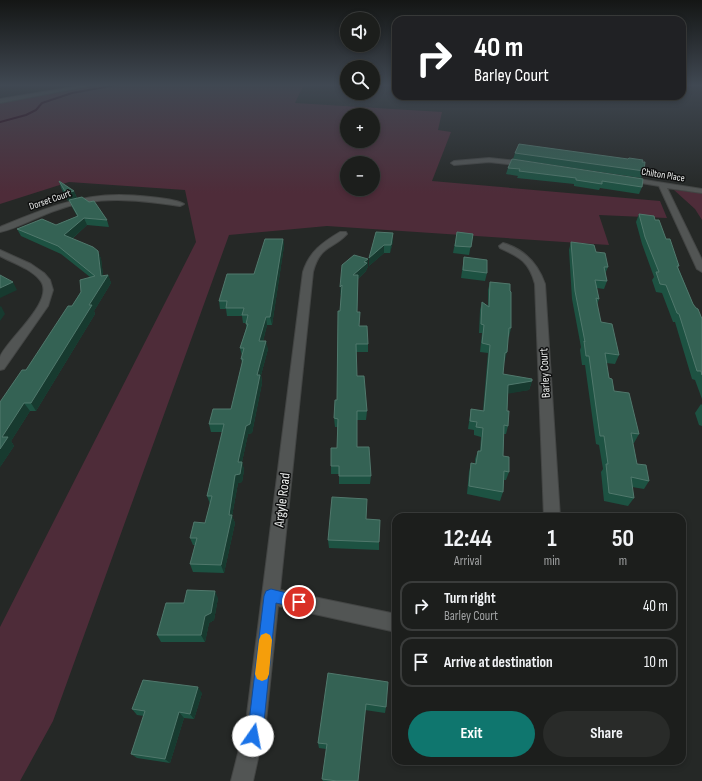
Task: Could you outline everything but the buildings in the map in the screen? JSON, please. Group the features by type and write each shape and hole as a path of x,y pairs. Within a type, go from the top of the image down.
{"street":[{"path":"454,163 489,160 535,165"},
{"name":"Chilton Place","path":"617,178 702,191"},
{"path":"662,185 702,269"},
{"name":"Dorset Court","path":"0,230 57,207 96,198 122,197 180,204"},
{"name":"Argyle Road","path":"242,781 256,722 309,267 320,249 343,234"},
{"name":"Barley Court","path":"503,246 529,260 537,272 540,284 552,513"},
{"path":"0,253 39,273 49,286 48,297 44,306 0,366"},
{"path":"271,596 392,622"}],"shaded area":[{"path":"0,120 340,120 340,148 380,148 380,120 440,120 438,130 451,132 432,181 660,201 667,218 599,215 609,245 327,226 229,235 53,721 20,781 0,781 0,627 196,242 185,190 69,182 0,204"},
{"path":"674,190 702,193 702,220 695,209"}],"waterway":[{"path":"0,122 6,120"}],"slow traffic":[{"path":"262,674 266,640"}],"route":[{"path":"253,736 271,596 299,602"}]}
